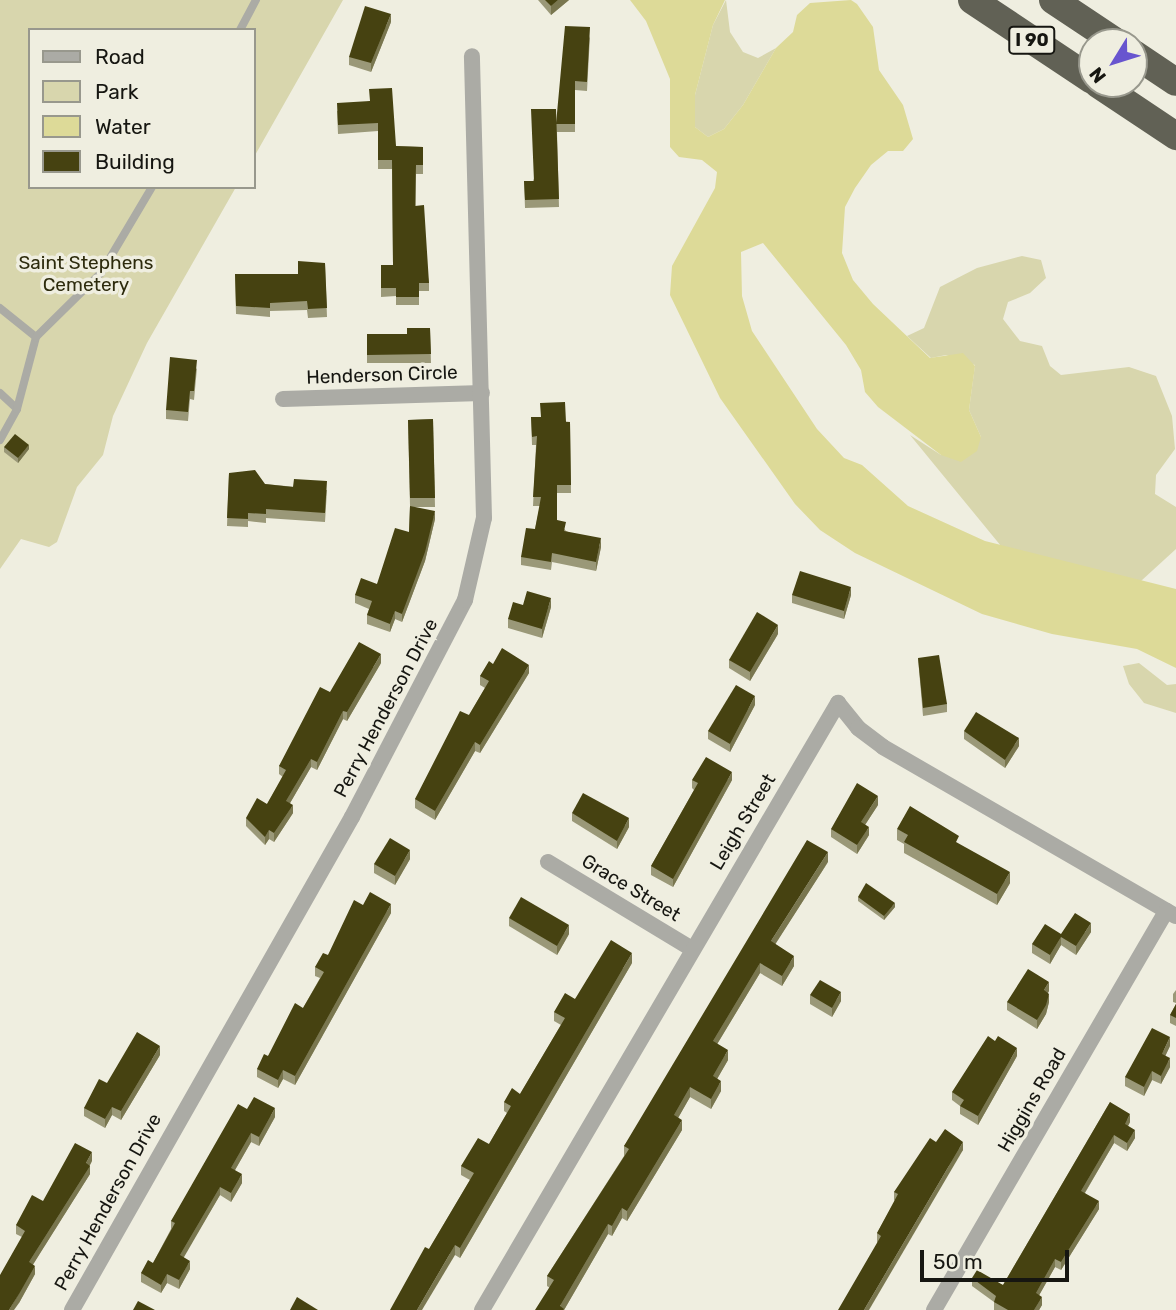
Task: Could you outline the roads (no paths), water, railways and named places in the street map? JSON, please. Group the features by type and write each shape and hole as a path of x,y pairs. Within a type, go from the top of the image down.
{"highway":[{"name":"I 90","path":"972,0 1078,71"},
{"name":"I 90","path":"1052,0 1095,28"},
{"path":"1148,63 1176,82"},
{"path":"1119,98 1176,136"},
{"path":"1149,118 1176,142"}],"street":[{"name":"Perry Henderson Drive","path":"72,1310 358,806 465,600 484,517 472,56"},
{"name":"Henderson Circle","path":"282,399 482,393"},
{"name":"Leigh Street","path":"482,1310 838,703 858,728 883,747 1171,914"},
{"name":"Grace Street","path":"548,862 692,950"},
{"name":"Higgins Road","path":"934,1310 1171,914"}],"lane":[{"path":"241,28 256,0"},
{"path":"0,440 17,409 36,337 102,273 151,189"},
{"path":"0,307 36,337"},
{"path":"0,393 17,409"}],"water":[{"path":"630,0 725,0 713,25 695,95 695,127 708,137 724,129 743,105 776,48 793,32 797,15 810,3 851,0 857,4 873,27 879,70 903,105 913,139 903,151 888,151 871,165 855,188 845,207 842,253 853,280 873,304 930,358 963,353 975,366 969,410 981,437 977,451 961,462 941,455 878,407 865,392 861,370 846,345 763,243 741,252 742,296 752,331 817,429 844,458 862,465 908,506 985,541 1176,589 1176,668 1137,649 1052,634 982,614 855,553 820,530 795,504 720,398 670,295 672,266 715,188 717,172 702,160 679,157 670,147 670,79 646,21"}],"park label":[{"name":"Saint Stephens Cemetery","path":"86,274"}]}
